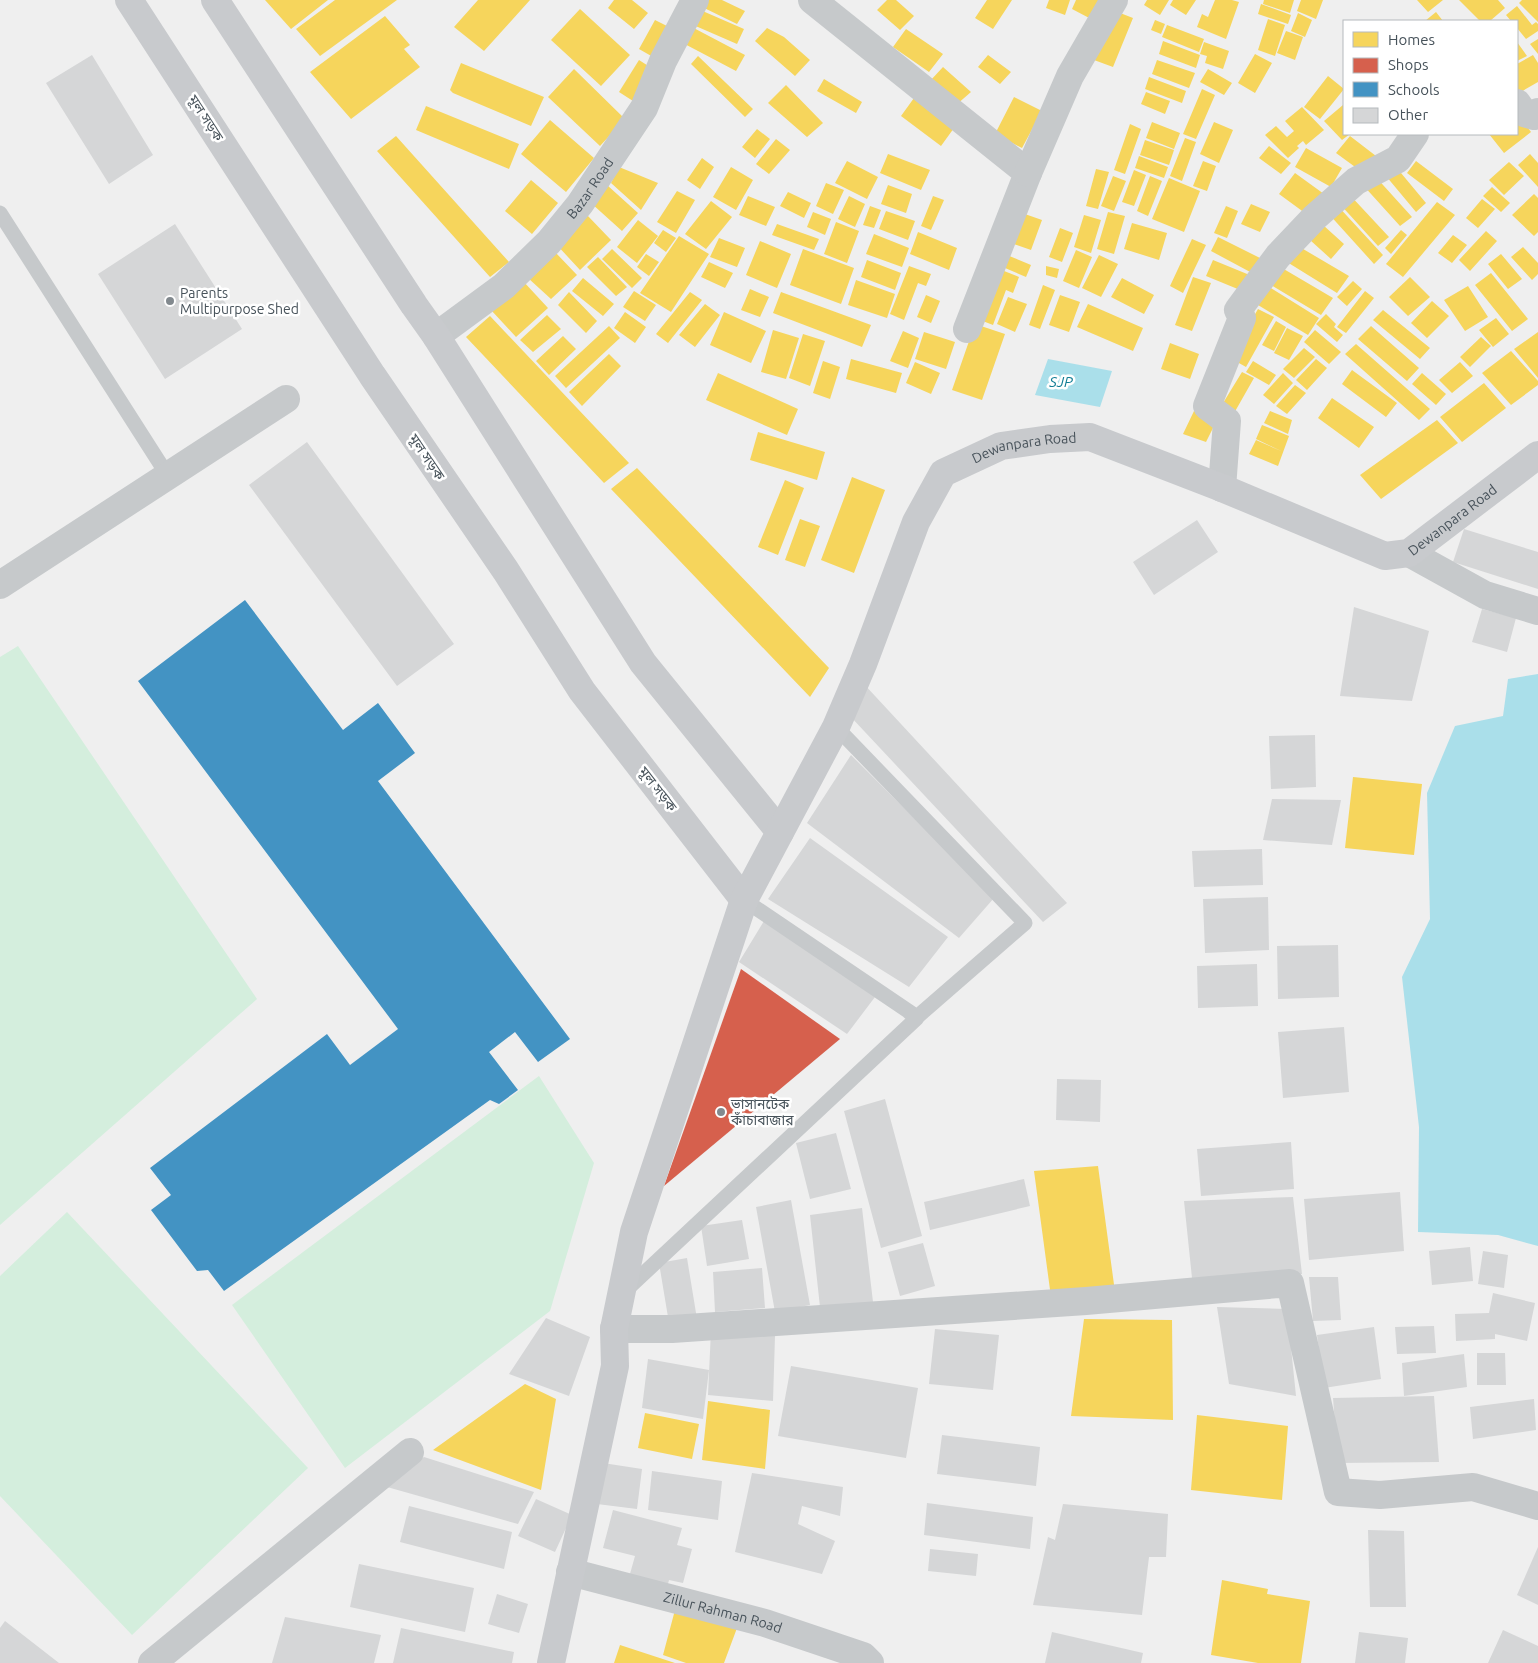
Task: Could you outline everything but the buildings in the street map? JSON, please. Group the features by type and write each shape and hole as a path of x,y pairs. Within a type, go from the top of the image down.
{"street":[{"name":"মূল সড়ক","path":"129,0 372,375 506,571 582,691 748,903"},
{"path":"215,0 436,336 644,662 780,832"},
{"name":"Bazar Road","path":"436,336 504,286 549,242 580,204 644,108 663,61 695,0"},
{"path":"812,0 1028,173"},
{"path":"967,329 1028,173 1070,76 1114,0"},
{"path":"1518,104 1524,113 1534,116 1538,112"},
{"path":"1222,488 1227,421 1207,406 1242,318 1238,310 1278,256 1315,217 1356,180 1398,159 1414,135"},
{"path":"0,585 286,399"},
{"name":"Dewanpara Road","path":"551,1663 615,1366 614,1329 634,1232 748,903 780,832 836,727 863,664 916,522 943,473 1001,446 1050,439 1090,437 1222,488 1385,556 1408,553 1538,455"},
{"path":"1408,553 1485,594 1538,611"},
{"path":"614,1329 672,1329 1056,1303 1290,1284 1338,1492 1380,1495 1473,1487 1538,1506"},
{"path":"152,1663 410,1452"},
{"name":"Zillur Rahman Road","path":"570,1572 765,1623 863,1656 870,1663"}],"lane":[{"path":"0,214 168,476"},
{"path":"748,903 917,1017 1025,923 836,727"},
{"path":"622,1293 917,1018 769,917"}],"green space":[{"path":"18,646 257,999 0,1225 0,657"},
{"path":"539,1076 594,1163 550,1311 345,1468 232,1305"},
{"path":"67,1212 308,1468 132,1635 0,1496 0,1276"}],"water":[{"name":"SJP","path":"1048,359 1112,371 1100,407 1035,395"},
{"path":"1538,674 1538,1246 1498,1235 1418,1232 1419,1127 1402,977 1430,919 1427,793 1455,726 1503,716 1508,679"}],"place":[{"name":"Parents Multipurpose Shed","path":"170,301"},
{"name":"ভাসানটেক কাঁচাবাজার","path":"721,1112"}]}
